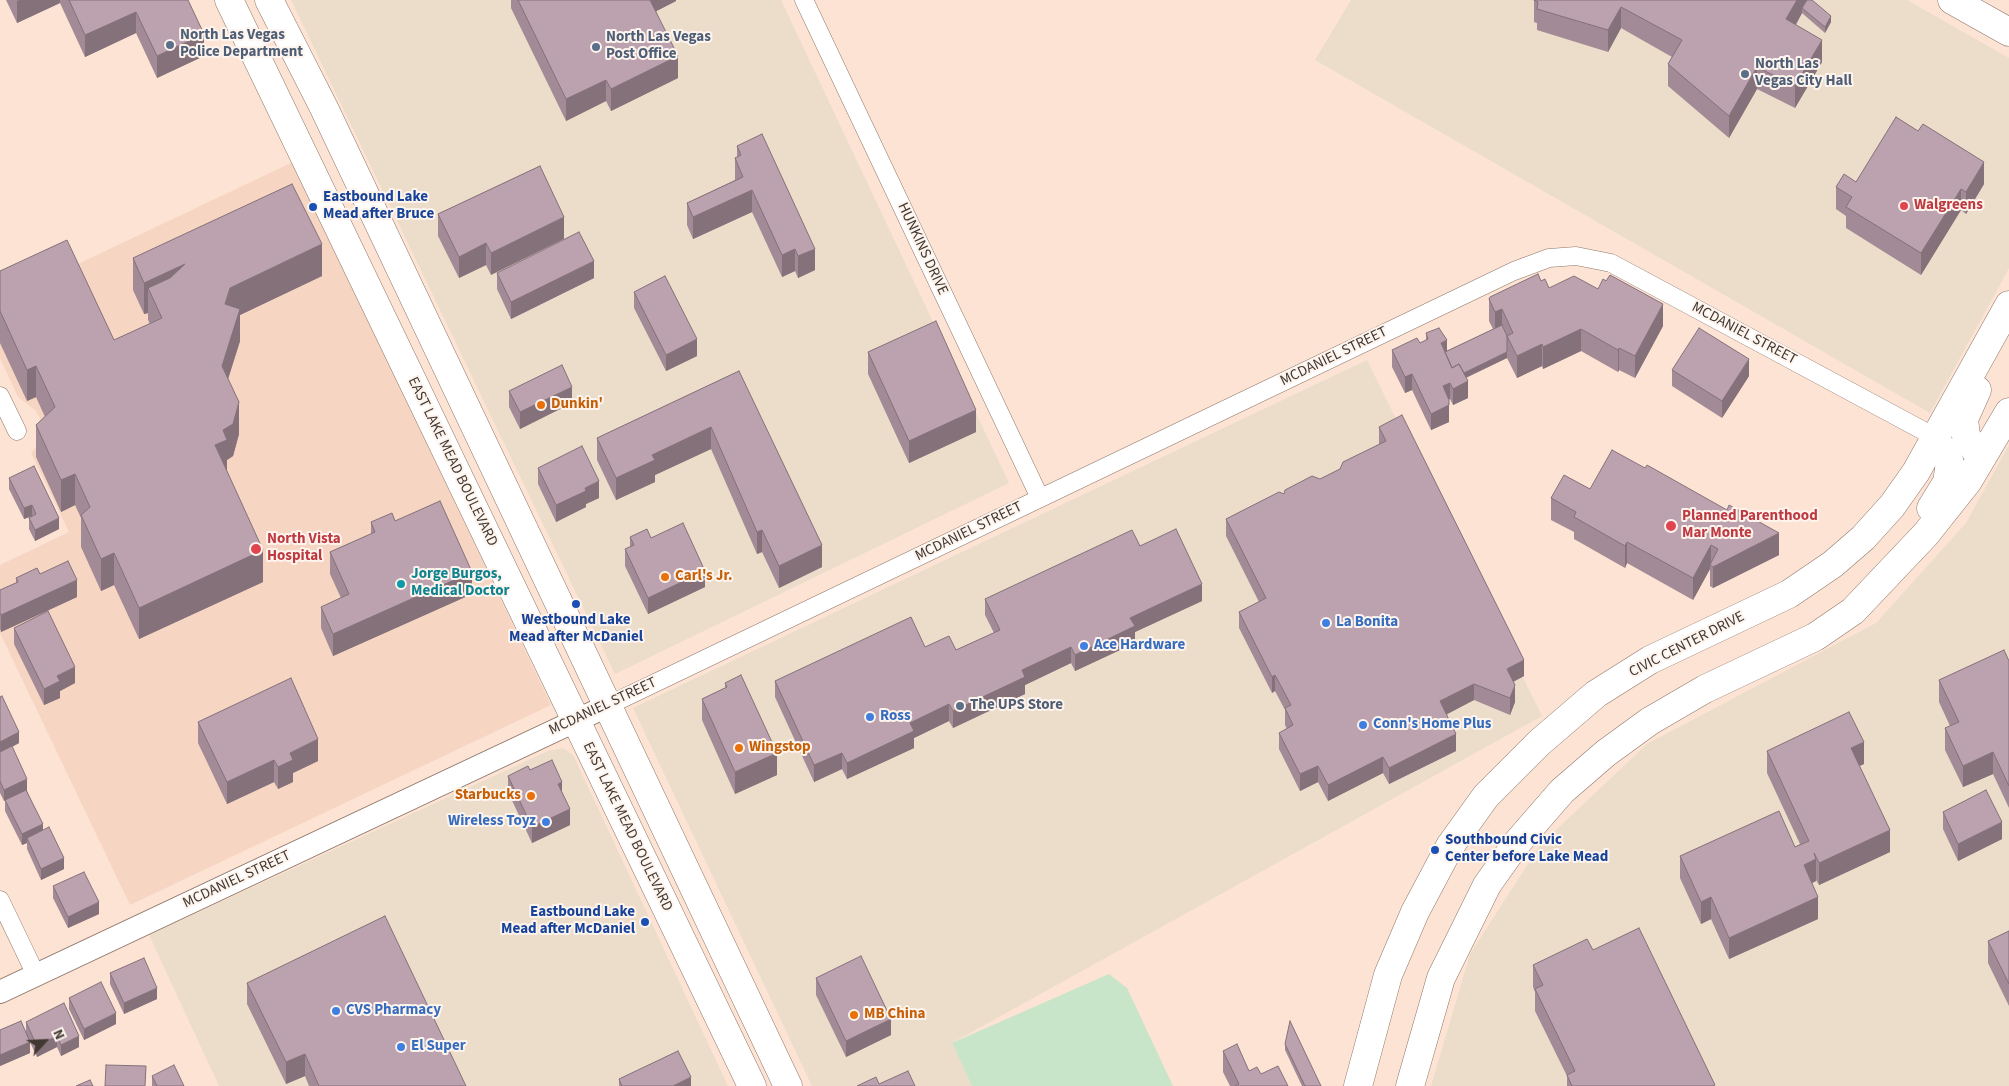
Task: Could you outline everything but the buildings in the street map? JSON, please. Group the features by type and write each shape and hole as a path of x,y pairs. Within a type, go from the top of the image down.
{"main road":[{"name":"EAST LAKE MEAD BOULEVARD","path":"229,0 752,1086"},
{"path":"1952,0 2009,32"},
{"path":"255,53 265,42 271,4"},
{"path":"271,4 324,108 788,1086"},
{"name":"CIVIC CENTER DRIVE","path":"1358,1086 1388,975 1415,912 1450,846 1486,796 1540,742 1596,694 1650,660 1789,594 1833,564 1863,538 1892,506 1916,472 2009,305"},
{"path":"1979,359 1977,391 1964,419 1966,436 1981,459"},
{"path":"461,481 466,452 466,408"},
{"path":"1410,1086 1441,978 1487,885 1516,844 1562,791 1606,753 1650,721 1705,690 1815,637 1853,611 1926,534 1968,481 2009,412"},
{"path":"1926,534 1931,508 1947,482 1950,464 1935,437"}],"street":[{"name":"HUNKINS DRIVE","path":"804,0 1040,498"},
{"name":"MCDANIEL STREET","path":"0,992 576,721 1514,271 1549,258 1576,256 1611,263 1935,437"},
{"path":"0,396 17,431"},
{"path":"0,900 36,976"}],"shaded area":[{"path":"291,0 781,0 1009,483 615,674"},
{"path":"1351,0 1907,0 2009,58 2009,268 1930,413 1315,60"},
{"name":"North Vista Hospital","path":"293,162 551,705 130,905 0,633 0,565 69,532 31,453 37,446 43,424 36,411 18,397 0,358 0,301"},
{"path":"1367,360 1542,716 952,1043 972,1086 812,1086 633,708"},
{"path":"2009,445 2009,1086 1431,1086 1470,954 1540,845 1647,744 1876,623 1966,523"},
{"path":"563,748 573,755 728,1086 219,1086 149,935 548,751"}],"green space":[{"path":"1109,974 1127,988 1173,1086 972,1086 952,1043"}],"place":[{"name":"North Las Vegas Police Department","path":"170,45"},
{"name":"North Las Vegas Post Office","path":"596,47"},
{"name":"North Las Vegas City Hall","path":"1745,74"},
{"name":"Walgreens","path":"1904,206"},
{"name":"Eastbound Lake Mead after Bruce","path":"313,207"},
{"name":"Dunkin'","path":"541,405"},
{"name":"Planned Parenthood Mar Monte","path":"1671,526"},
{"name":"North Vista Hospital","path":"256,549"},
{"name":"Carl's Jr.","path":"665,577"},
{"name":"Jorge Burgos, Medical Doctor","path":"401,584"},
{"name":"Westbound Lake Mead after McDaniel","path":"576,604"},
{"name":"La Bonita","path":"1326,623"},
{"name":"Ace Hardware","path":"1084,646"},
{"name":"The UPS Store","path":"960,706"},
{"name":"Ross","path":"870,717"},
{"name":"Conn's Home Plus","path":"1363,725"},
{"name":"Wingstop","path":"739,748"},
{"name":"Starbucks","path":"531,796"},
{"name":"Wireless Toyz","path":"546,822"},
{"name":"Southbound Civic Center before Lake Mead","path":"1435,850"},
{"name":"Eastbound Lake Mead after McDaniel","path":"645,922"},
{"name":"CVS Pharmacy","path":"336,1011"},
{"name":"MB China","path":"854,1015"},
{"name":"El Super","path":"401,1047"}]}
